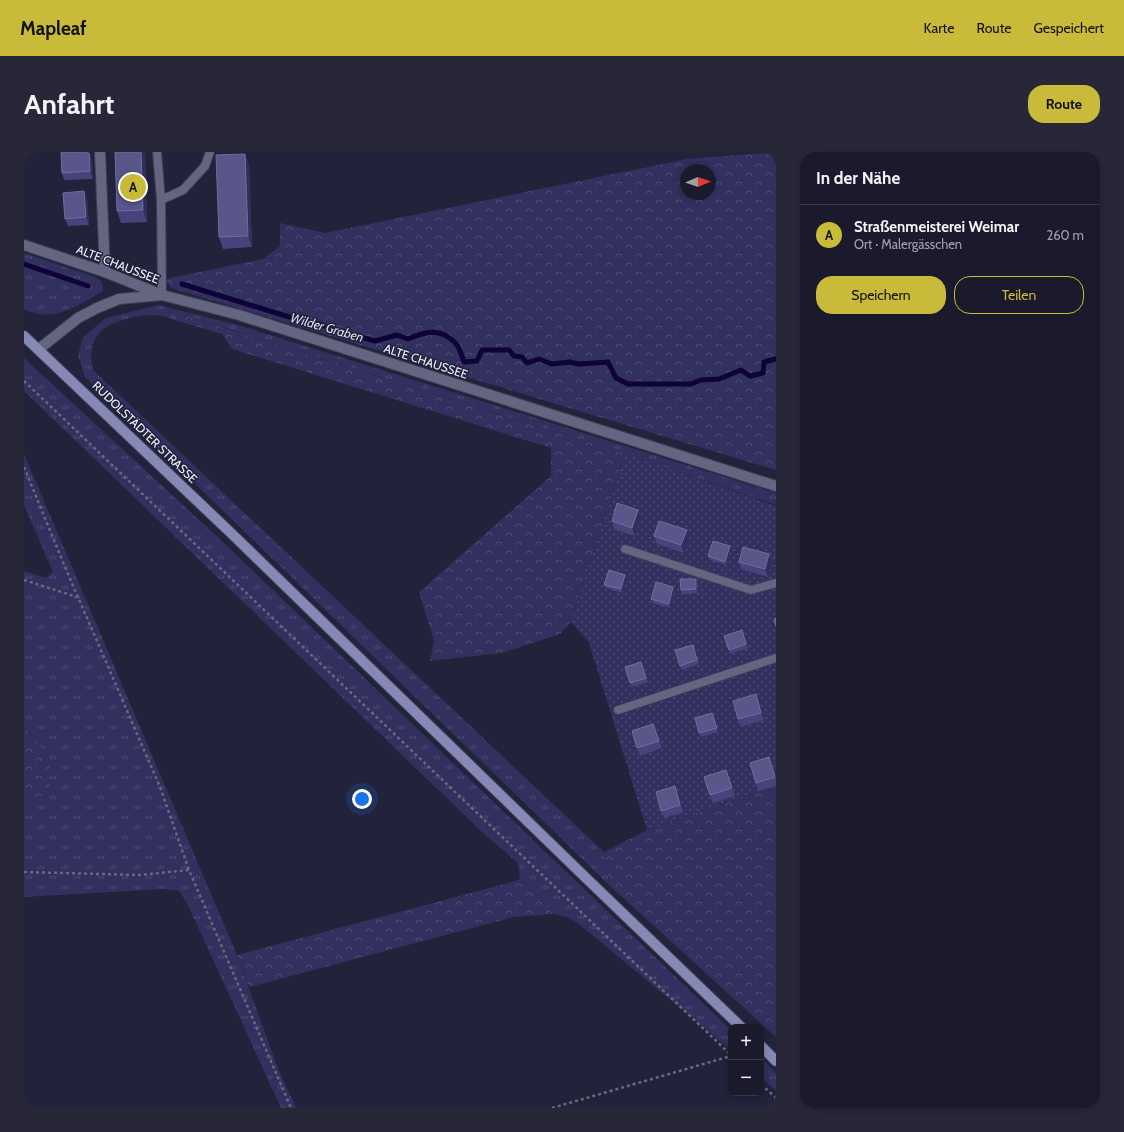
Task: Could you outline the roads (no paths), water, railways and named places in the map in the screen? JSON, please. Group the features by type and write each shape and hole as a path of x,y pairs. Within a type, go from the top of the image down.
{"main road":[{"name":"RUDOLSTÄDTER STRASSE","path":"24,336 232,534 738,1024"},
{"path":"764,1049 776,1061"}],"street":[{"path":"100,152 105,272"},
{"name":"ALTE CHAUSSEE","path":"24,245 105,272 162,295 239,315 776,486"},
{"path":"39,349 78,318 96,308 119,299 162,295"}],"lane":[{"path":"157,152 161,200 162,295"},
{"path":"161,200 183,190 205,166 210,152"},
{"path":"625,549 751,590 776,583"},
{"path":"618,710 776,658"}],"waterway":[{"name":"Wilder Graben","path":"24,264 88,286"},
{"name":"Wilder Graben","path":"182,284 312,324 320,324 331,329 375,341 397,335 408,339 421,334 434,332 440,333 446,335 457,345 464,362 477,361 482,350 509,350 514,356 522,357 527,363 539,359 552,364 570,362 579,364 608,362 616,378 628,384 691,384 701,380 719,379 741,370 750,376 763,373 764,362 776,359"}],"place":[{"name":"Straßenmeisterei Weimar","path":"133,187"}]}
